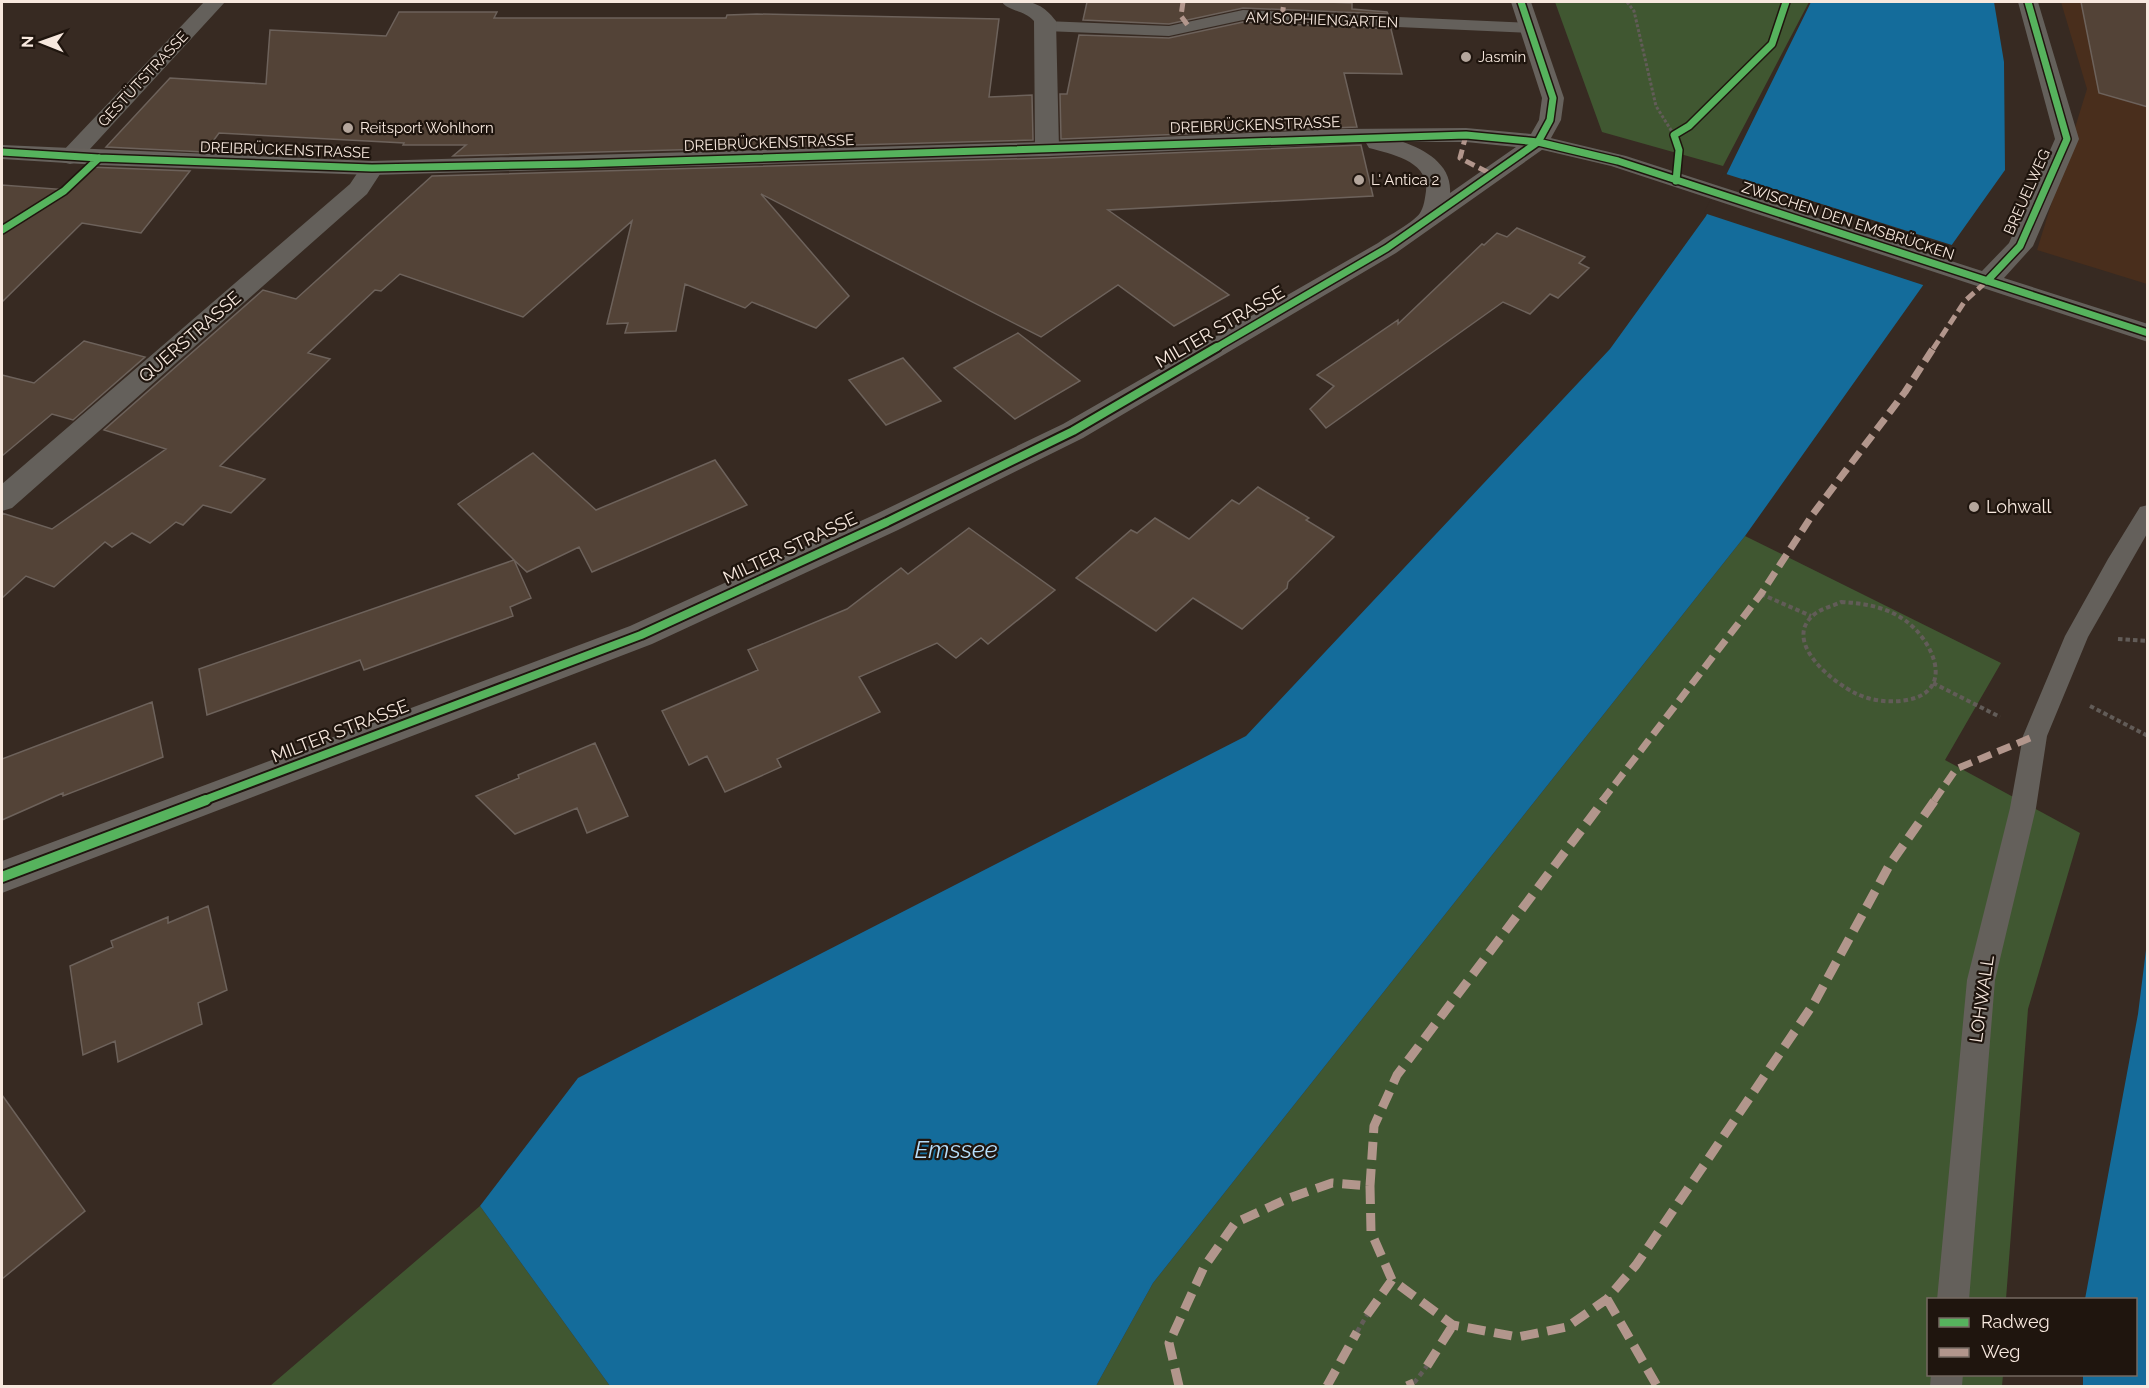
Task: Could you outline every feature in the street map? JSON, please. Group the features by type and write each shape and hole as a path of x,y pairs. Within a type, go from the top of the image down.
{"street":[{"name":"GESTÜTSTRASSE","path":"70,157 215,2"},
{"path":"1012,2 1033,8 1041,14 1045,26 1047,149"},
{"path":"1521,2 1553,98 1550,120 1538,142"},
{"name":"BREUELWEG","path":"1987,281 2020,246 2067,139 2028,2"},
{"name":"DREIBRÜCKENSTRASSE","path":"2,152 70,157 372,168 1047,149 1343,136 1466,135 1538,142"},
{"name":"DREIBRÜCKENSTRASSE","path":"1343,136 1387,144 1423,160 1435,172 1439,187 1439,200 1431,216"},
{"name":"ZWISCHEN DEN EMSBRÜCKEN","path":"1538,142 1618,161 2148,333"},
{"name":"MILTER STRASSE","path":"2,877 641,635 887,522 1073,431 1387,248 1538,142"},
{"name":"QUERSTRASSE","path":"2,500 359,189 372,168"}],"lane":[{"name":"AM SOPHIENGARTEN","path":"1045,26 1169,31 1243,15 1529,28"},
{"name":"LOHWALL","path":"1953,1298 1981,980 2023,808 2035,735 2077,636 2115,565 2148,513"}],"path":[{"path":"1627,2 1634,11 1656,106 1674,135"},
{"path":"1761,594 1811,616"},
{"path":"1841,602 1884,609 1905,620 1921,634 1933,651 1937,668 1933,683 1923,694 1907,701 1887,702 1864,698 1843,689 1825,676 1811,660 1804,644 1804,629 1811,616 1824,607 1841,602"},
{"path":"1933,683 2035,735"},
{"path":"2055,688 2148,736"},
{"path":"1357,1332 1367,1316"},
{"path":"1414,1383 1427,1366"}],"shaded area":[{"path":"2061,2 2147,2 2147,284 2037,250 2087,89"}],"green space":[{"path":"1555,2 1809,2 1723,166 1602,132"},
{"path":"1745,536 2001,663 1945,760 2080,833 2028,1009 2006,1298 1927,1298 1927,1376 2003,1376 2002,1386 1096,1386 1153,1283"},
{"path":"480,1206 610,1386 270,1386"}],"water":[{"name":"Emssee","path":"1811,2 1994,2 2004,62 2005,170 1745,536 1153,1283 1096,1386 610,1386 480,1206 578,1078 1246,736 1610,349 1706,216"},
{"path":"2147,942 2147,1386 2083,1386 2083,1376 2137,1376 2137,1298 2085,1298 2138,1014"}],"pier":[{"path":"1723,173 1955,246 1926,286 1704,213"}],"building":[{"path":"1087,2 1327,2 1352,3 1352,9 1387,12 1388,14 1243,8 1169,24 1083,20"},
{"path":"2081,2 2148,2 2148,107 2099,93"},
{"path":"399,12 497,12 494,18 726,18 727,15 757,14 999,19 989,97 1032,95 1033,140 453,156 466,145 403,145 404,143 219,133 205,152 106,147 170,78 266,84 270,30 386,36"},
{"path":"1243,22 1391,29 1402,74 1344,73 1357,127 1061,139 1060,94 1067,94 1079,35 1169,38"},
{"path":"1361,145 1373,196 1108,210 1229,295 1174,326 1118,285 1041,337 761,194 849,296 816,328 752,302 745,308 685,284 676,331 625,333 628,323 607,324 632,221 523,317 400,274 381,291 375,290 308,353 330,359 220,466 265,479 231,513 203,505 183,525 176,522 150,543 132,533 112,547 105,542 54,587 26,576 2,598 2,513 52,529 166,449 104,430 263,290 296,299 432,176 1047,158"},
{"path":"89,167 190,171 141,233 82,223 2,302 2,185 68,190"},
{"path":"1517,228 1585,257 1579,263 1589,268 1558,298 1550,294 1530,314 1503,302 1326,428 1310,409 1334,386 1317,375 1398,320 1398,324 1482,244 1484,245 1497,233 1507,237"},
{"path":"1018,333 1080,381 1015,419 954,368"},
{"path":"84,341 145,357 73,420 52,414 2,456 2,375 34,383"},
{"path":"903,358 941,401 886,425 849,380"},
{"path":"533,453 596,510 715,460 747,505 592,572 579,547 527,572 458,504"},
{"path":"1258,487 1309,518 1306,520 1334,537 1288,582 1287,588 1242,629 1193,598 1156,631 1076,578 1131,530 1137,533 1155,518 1189,539 1232,500 1239,504"},
{"path":"969,528 1055,590 988,644 981,638 956,658 937,643 859,677 880,712 777,759 781,767 725,792 707,756 689,765 662,711 758,670 748,650 847,609 901,568 908,574"},
{"path":"514,560 531,598 510,607 513,616 364,670 360,660 207,715 199,669"},
{"path":"152,702 163,757 63,796 63,793 2,820 2,759"},
{"path":"595,743 628,816 587,833 577,808 515,834 476,796 519,778 518,775"},
{"path":"208,906 227,990 198,1003 202,1024 118,1062 115,1041 83,1055 70,966 113,947 111,941 168,917 168,923"},
{"path":"2,1095 85,1211 2,1279"}],"marked path":[{"path":"1183,2 1181,16 1189,27"},
{"path":"1282,17 1284,2"},
{"path":"1466,135 1460,158 1493,175"},
{"path":"1179,1386 1169,1343 1204,1267 1235,1223 1289,1198 1332,1183 1370,1186 1374,1126 1397,1075 1670,711 1761,594 1813,514 1905,392 1965,301 1987,281"},
{"path":"1370,1186 1371,1232 1392,1280 1453,1325 1518,1337 1567,1327 1607,1299 1636,1265 1814,1003 1890,864 1956,769 2035,736"},
{"path":"1367,1315 1392,1280"},
{"path":"1607,1299 1657,1386"},
{"path":"1427,1366 1453,1325"},
{"path":"1327,1386 1357,1332"},
{"path":"1407,1386 1414,1383"}],"cycle path":[{"path":"2,877 641,635 887,522 1073,431 1387,248 1538,142 1550,120 1553,98 1521,2"},
{"path":"1676,181 1679,150 1674,135 1689,126 1772,44 1786,2"},
{"path":"1987,281 2020,246 2067,139 2028,2"},
{"path":"2,152 99,158 372,168 578,164 1466,135 1538,142 1618,161 2148,333"},
{"path":"2,230 64,191 99,158"}],"place":[{"name":"Jasmin","path":"1466,57"},
{"name":"Reitsport Wohlhorn","path":"348,128"},
{"name":"L' Antica 2","path":"1359,180"},
{"name":"Lohwall","path":"1974,507"}]}
